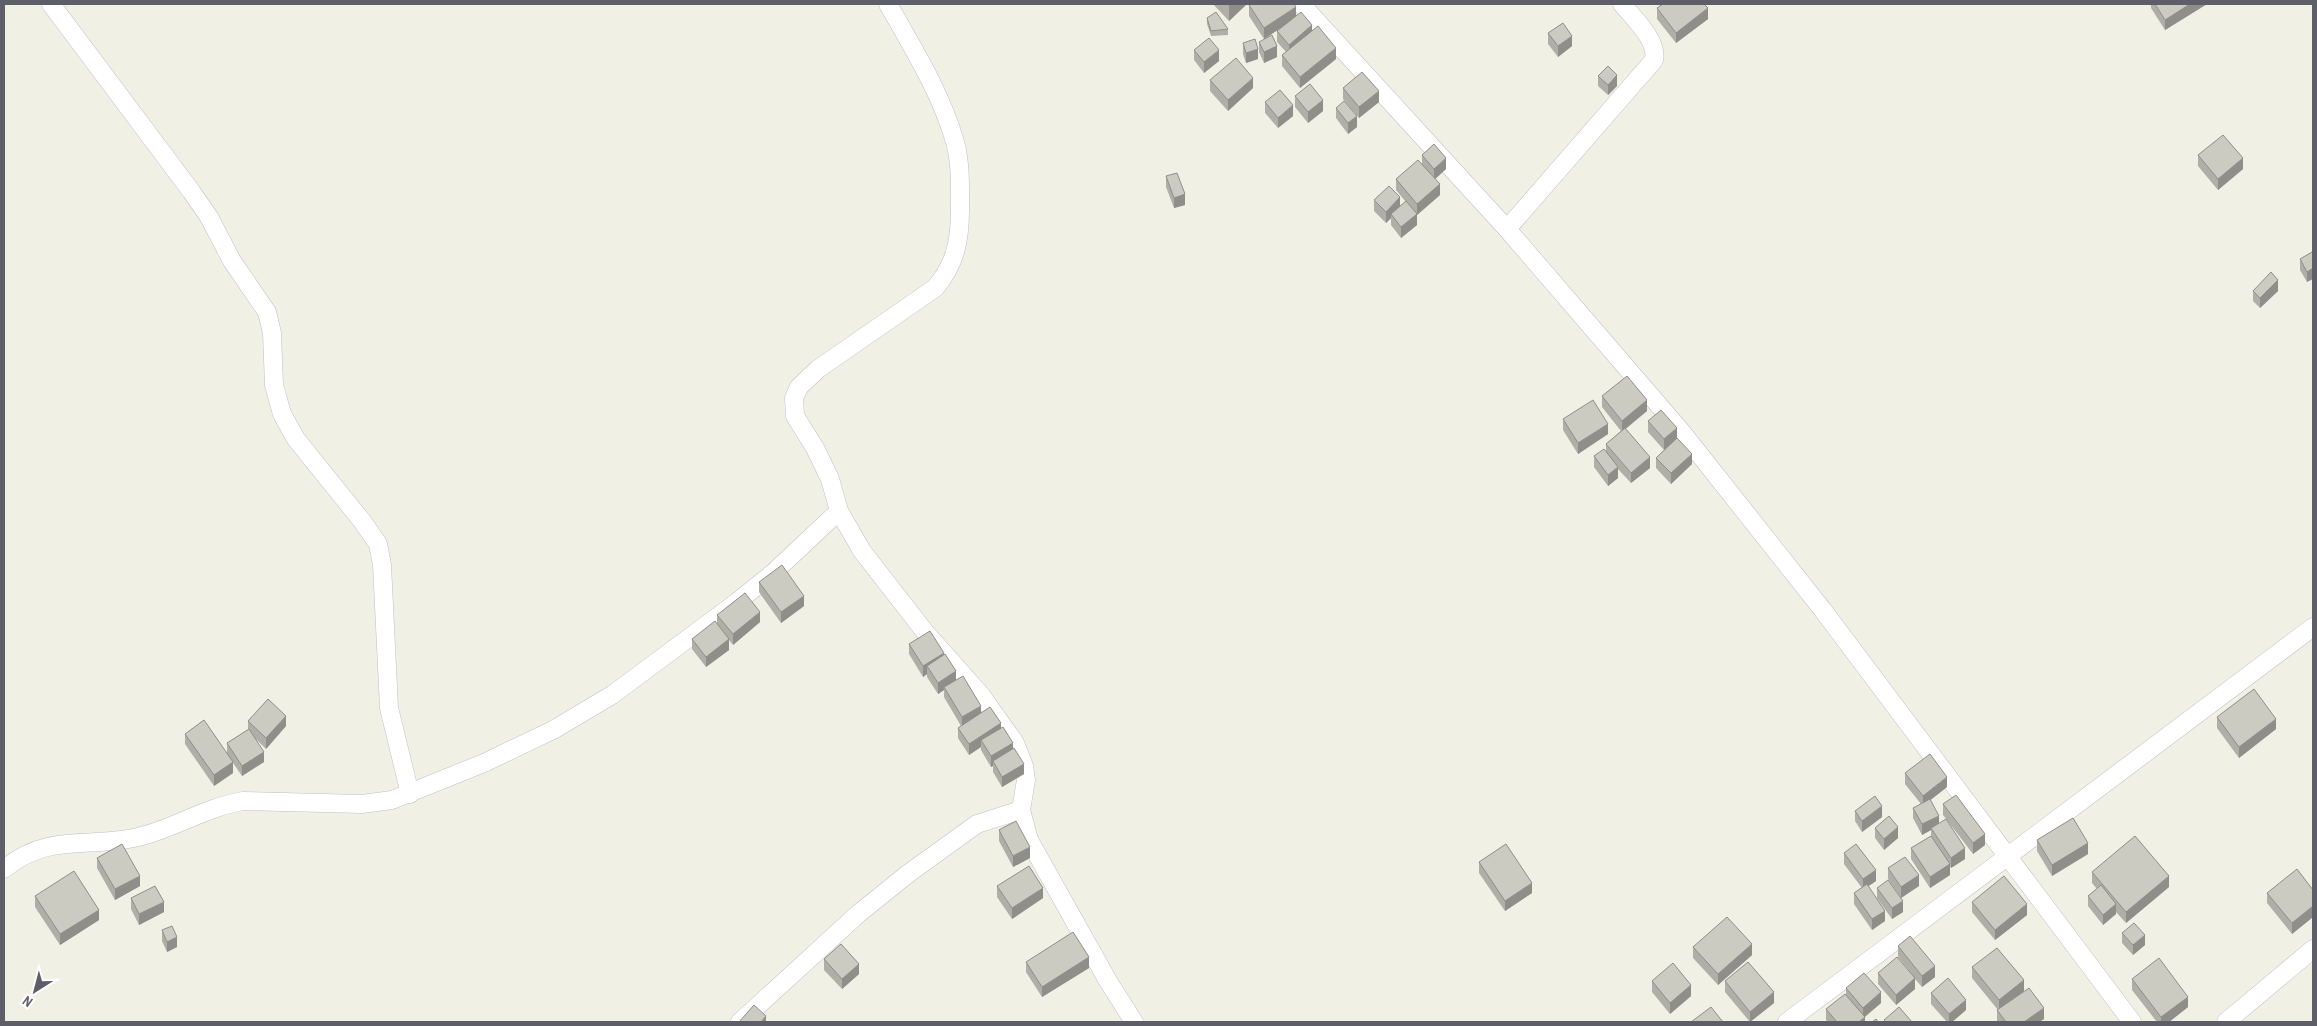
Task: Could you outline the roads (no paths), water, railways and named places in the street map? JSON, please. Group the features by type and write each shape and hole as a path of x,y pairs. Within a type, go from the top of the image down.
{"street":[{"path":"888,4 936,92 955,142 960,177 958,240 953,262 946,275 934,288 818,370 799,387 793,407 795,416 815,448 830,479 839,511 862,551 925,632 981,696 1015,743 1024,766 1026,780 1021,810 1029,840 1134,1022"},
{"path":"1301,4 1508,229 1682,431 1822,609 2006,857 2132,1022"},
{"path":"1508,229 1654,60 1655,49 1650,39 1622,4"},
{"path":"58,6 209,217 232,261 257,294 267,312 272,333 274,385 282,414 296,439 362,521 378,544 382,565 388,708 410,794"},
{"path":"4,869 24,854 42,847 141,836 226,804 252,801 362,804 392,800 484,763 553,730 612,695 752,590 839,511"},
{"path":"1790,1021 2313,626"},
{"path":"740,1022 858,914 909,873 977,824 1021,810"},
{"path":"2226,1022 2313,949"}]}
